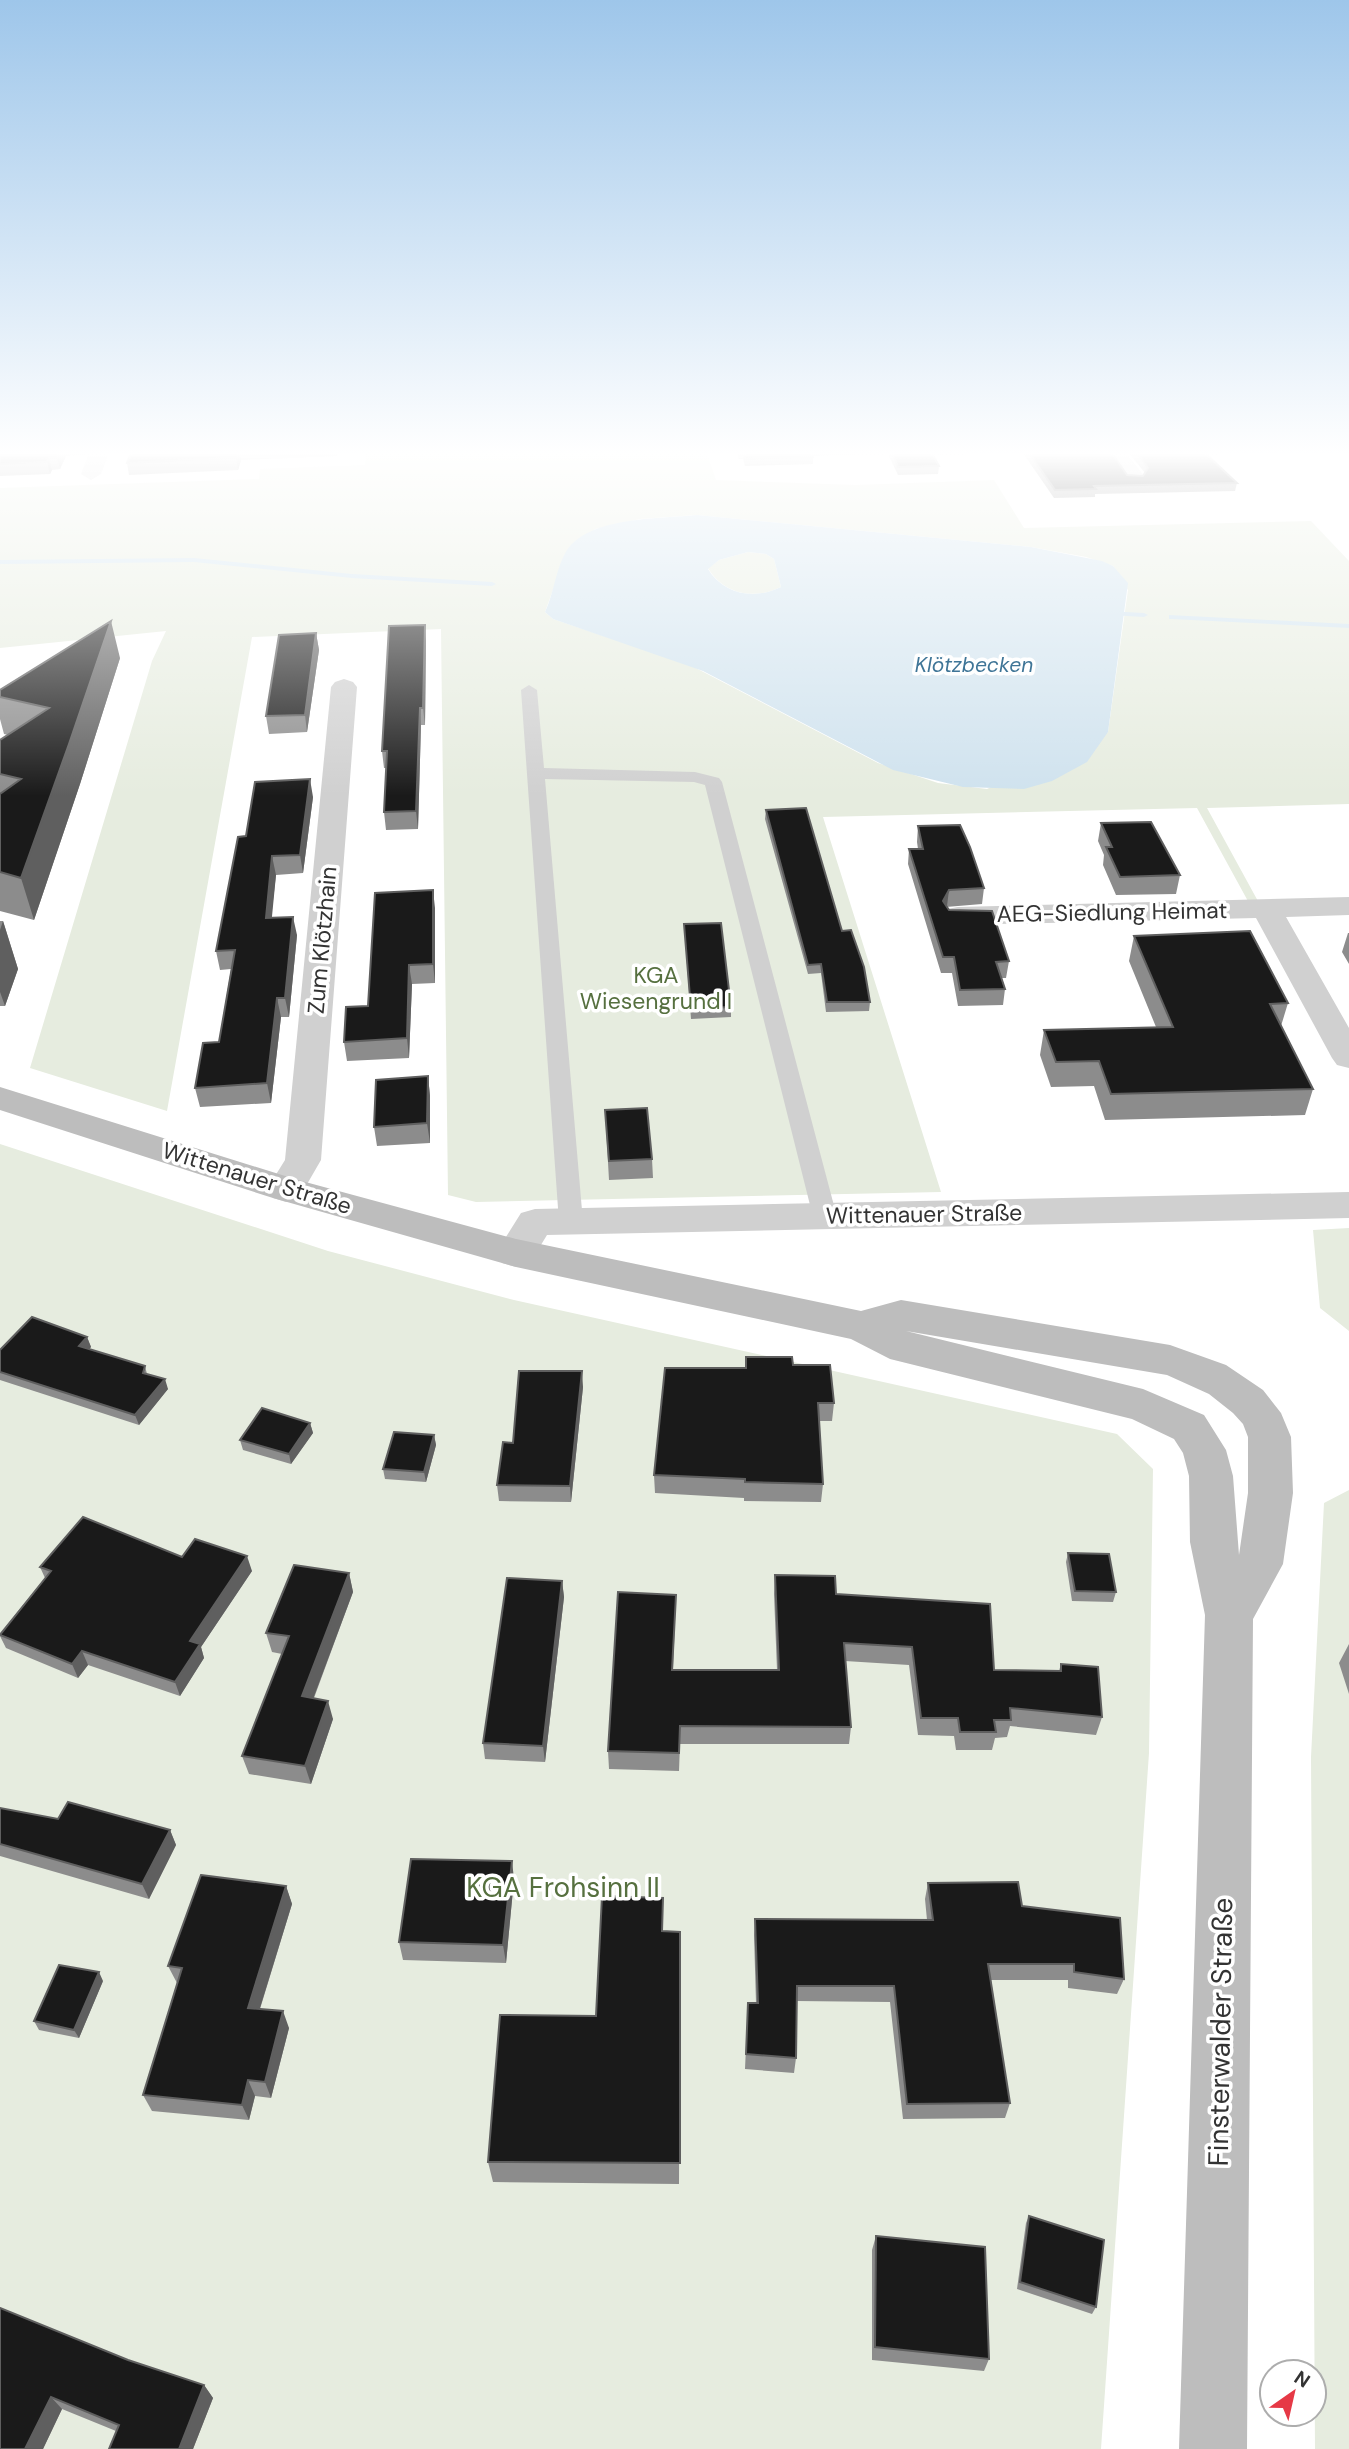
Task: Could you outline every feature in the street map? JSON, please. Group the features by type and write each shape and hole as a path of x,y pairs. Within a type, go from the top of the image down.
{"street":[{"name":"Zum Klötzhain","path":"286,1189 303,1160 344,687"},
{"name":"AEG-Siedlung Heimat","path":"958,916 1349,906"},
{"path":"1266,908 1349,1058"},
{"name":"Wittenauer Straße","path":"0,1098 286,1189 516,1253 861,1326 905,1348 1143,1405 1189,1427"},
{"name":"Wittenauer Straße","path":"516,1253 535,1222 1349,1205"},
{"name":"Wittenauer Straße","path":"861,1326 901,1315 1170,1360 1204,1371 1237,1391"},
{"path":"1189,1427 1237,1391 1266,1425 1273,1461 1259,1566 1229,1615"},
{"name":"Finsterwalder Straße","path":"1189,1427 1204,1450 1211,1476 1213,1542 1229,1615 1213,2449"}],"lane":[{"path":"529,690 570,1222"},
{"path":"534,773 695,777 713,782 825,1216"}],"green space":[{"name":"KGA Wiesengrund I","path":"0,567 565,567 558,576 545,612 553,619 690,665 878,763 938,783 987,789 1108,732 1128,590 1114,567 1349,567 1349,804 1207,808 1259,903 1249,903 1197,808 823,817 941,1192 476,1202 448,1195 441,629 252,637 167,1111 30,1068 152,661 166,631 0,648"},
{"path":"776,567 781,587 761,593 741,592 722,584 708,568"},
{"name":"KGA Frohsinn II","path":"0,1144 328,1251 514,1300 1117,1434 1153,1469 1149,1753 1101,2449 0,2449"},
{"path":"1349,1228 1349,1331 1320,1308 1313,1230"},
{"path":"1349,1490 1349,2449 1315,2449 1315,2428 1328,2428 1328,2358 1314,2358 1311,1757 1324,1503"}],"water":[{"name":"Klötzbecken","path":"559,567 710,567 708,569 722,585 731,590 751,594 781,587 776,567 1114,567 1128,583 1108,732 1087,762 1052,781 1024,789 963,787 893,770 703,671 553,619 545,612"}],"building":[{"path":"111,621 21,878 0,872 0,794 21,779 0,774 0,740 49,708 0,697 0,690"},
{"path":"425,625 416,811 384,812 387,751 382,751 389,626"},
{"path":"316,633 305,715 266,716 279,635"},
{"path":"310,779 300,855 272,856 266,918 293,917 285,998 277,998 267,1083 195,1088 203,1043 219,1042 235,950 216,951 238,837 246,836 255,782"},
{"path":"806,808 842,931 851,930 864,967 870,1002 827,1002 821,964 808,965 766,810"},
{"path":"1151,822 1180,875 1120,877 1106,847 1112,847 1101,823"},
{"path":"960,825 984,888 949,890 943,901 949,910 992,911 1009,961 996,962 1005,989 960,990 954,957 943,957 909,849 923,849 918,826"},
{"path":"433,890 433,964 409,965 407,1038 344,1042 346,1007 368,1006 375,893"},
{"path":"721,923 731,1007 691,1009 684,924"},
{"path":"1250,931 1288,1003 1270,1004 1313,1089 1111,1094 1099,1061 1056,1062 1044,1030 1173,1027 1134,936"},
{"path":"428,1076 427,1123 374,1127 376,1080"},
{"path":"647,1108 652,1159 609,1161 605,1110"},
{"path":"32,1317 87,1337 79,1346 145,1366 143,1373 165,1379 135,1415 0,1372 0,1350"},
{"path":"746,1357 792,1357 793,1365 830,1365 834,1403 818,1403 823,1484 745,1482 745,1479 654,1475 665,1368 746,1368"},
{"path":"519,1371 582,1371 570,1486 497,1485 503,1442 513,1443"},
{"path":"262,1408 310,1423 289,1454 240,1440"},
{"path":"394,1432 434,1435 424,1472 383,1469"},
{"path":"83,1517 182,1557 195,1539 247,1556 190,1641 200,1644 175,1682 82,1651 72,1664 0,1635 51,1571 40,1567"},
{"path":"1068,1553 1109,1554 1116,1592 1075,1591"},
{"path":"294,1565 349,1573 302,1696 328,1701 305,1766 242,1756 289,1636 266,1633"},
{"path":"775,1575 835,1576 836,1594 990,1604 994,1670 1061,1671 1061,1664 1098,1667 1102,1717 1010,1708 1011,1720 994,1720 996,1732 960,1732 958,1718 921,1718 912,1647 844,1643 851,1727 680,1726 679,1753 608,1751 618,1592 676,1595 672,1670 779,1670"},
{"path":"507,1578 562,1581 543,1746 483,1743"},
{"path":"68,1802 170,1830 142,1884 0,1844 0,1808 58,1819"},
{"path":"411,1859 512,1861 503,1945 399,1942"},
{"path":"201,1875 286,1886 248,2008 283,2011 265,2082 248,2080 242,2105 143,2095 182,1968 168,1966"},
{"path":"1018,1882 1022,1906 1120,1918 1124,1979 1074,1972 1074,1964 988,1964 1010,2103 907,2104 894,1986 797,1986 796,2058 746,2054 748,2003 758,2003 755,1919 933,1920 928,1883"},
{"path":"602,1896 663,1898 662,1931 680,1932 680,2163 488,2162 500,2015 596,2016"},
{"path":"59,1965 99,1972 74,2030 34,2021"},
{"path":"1029,2216 1104,2240 1096,2307 1020,2282"},
{"path":"876,2236 985,2247 989,2359 875,2347"},
{"path":"0,2308 128,2360 204,2385 179,2449 109,2449 119,2425 51,2397 25,2449 0,2449"}],"waterway":[{"path":"266,567 352,576 492,584"},
{"path":"1110,613 1144,615"},
{"path":"1172,617 1349,626"}]}
